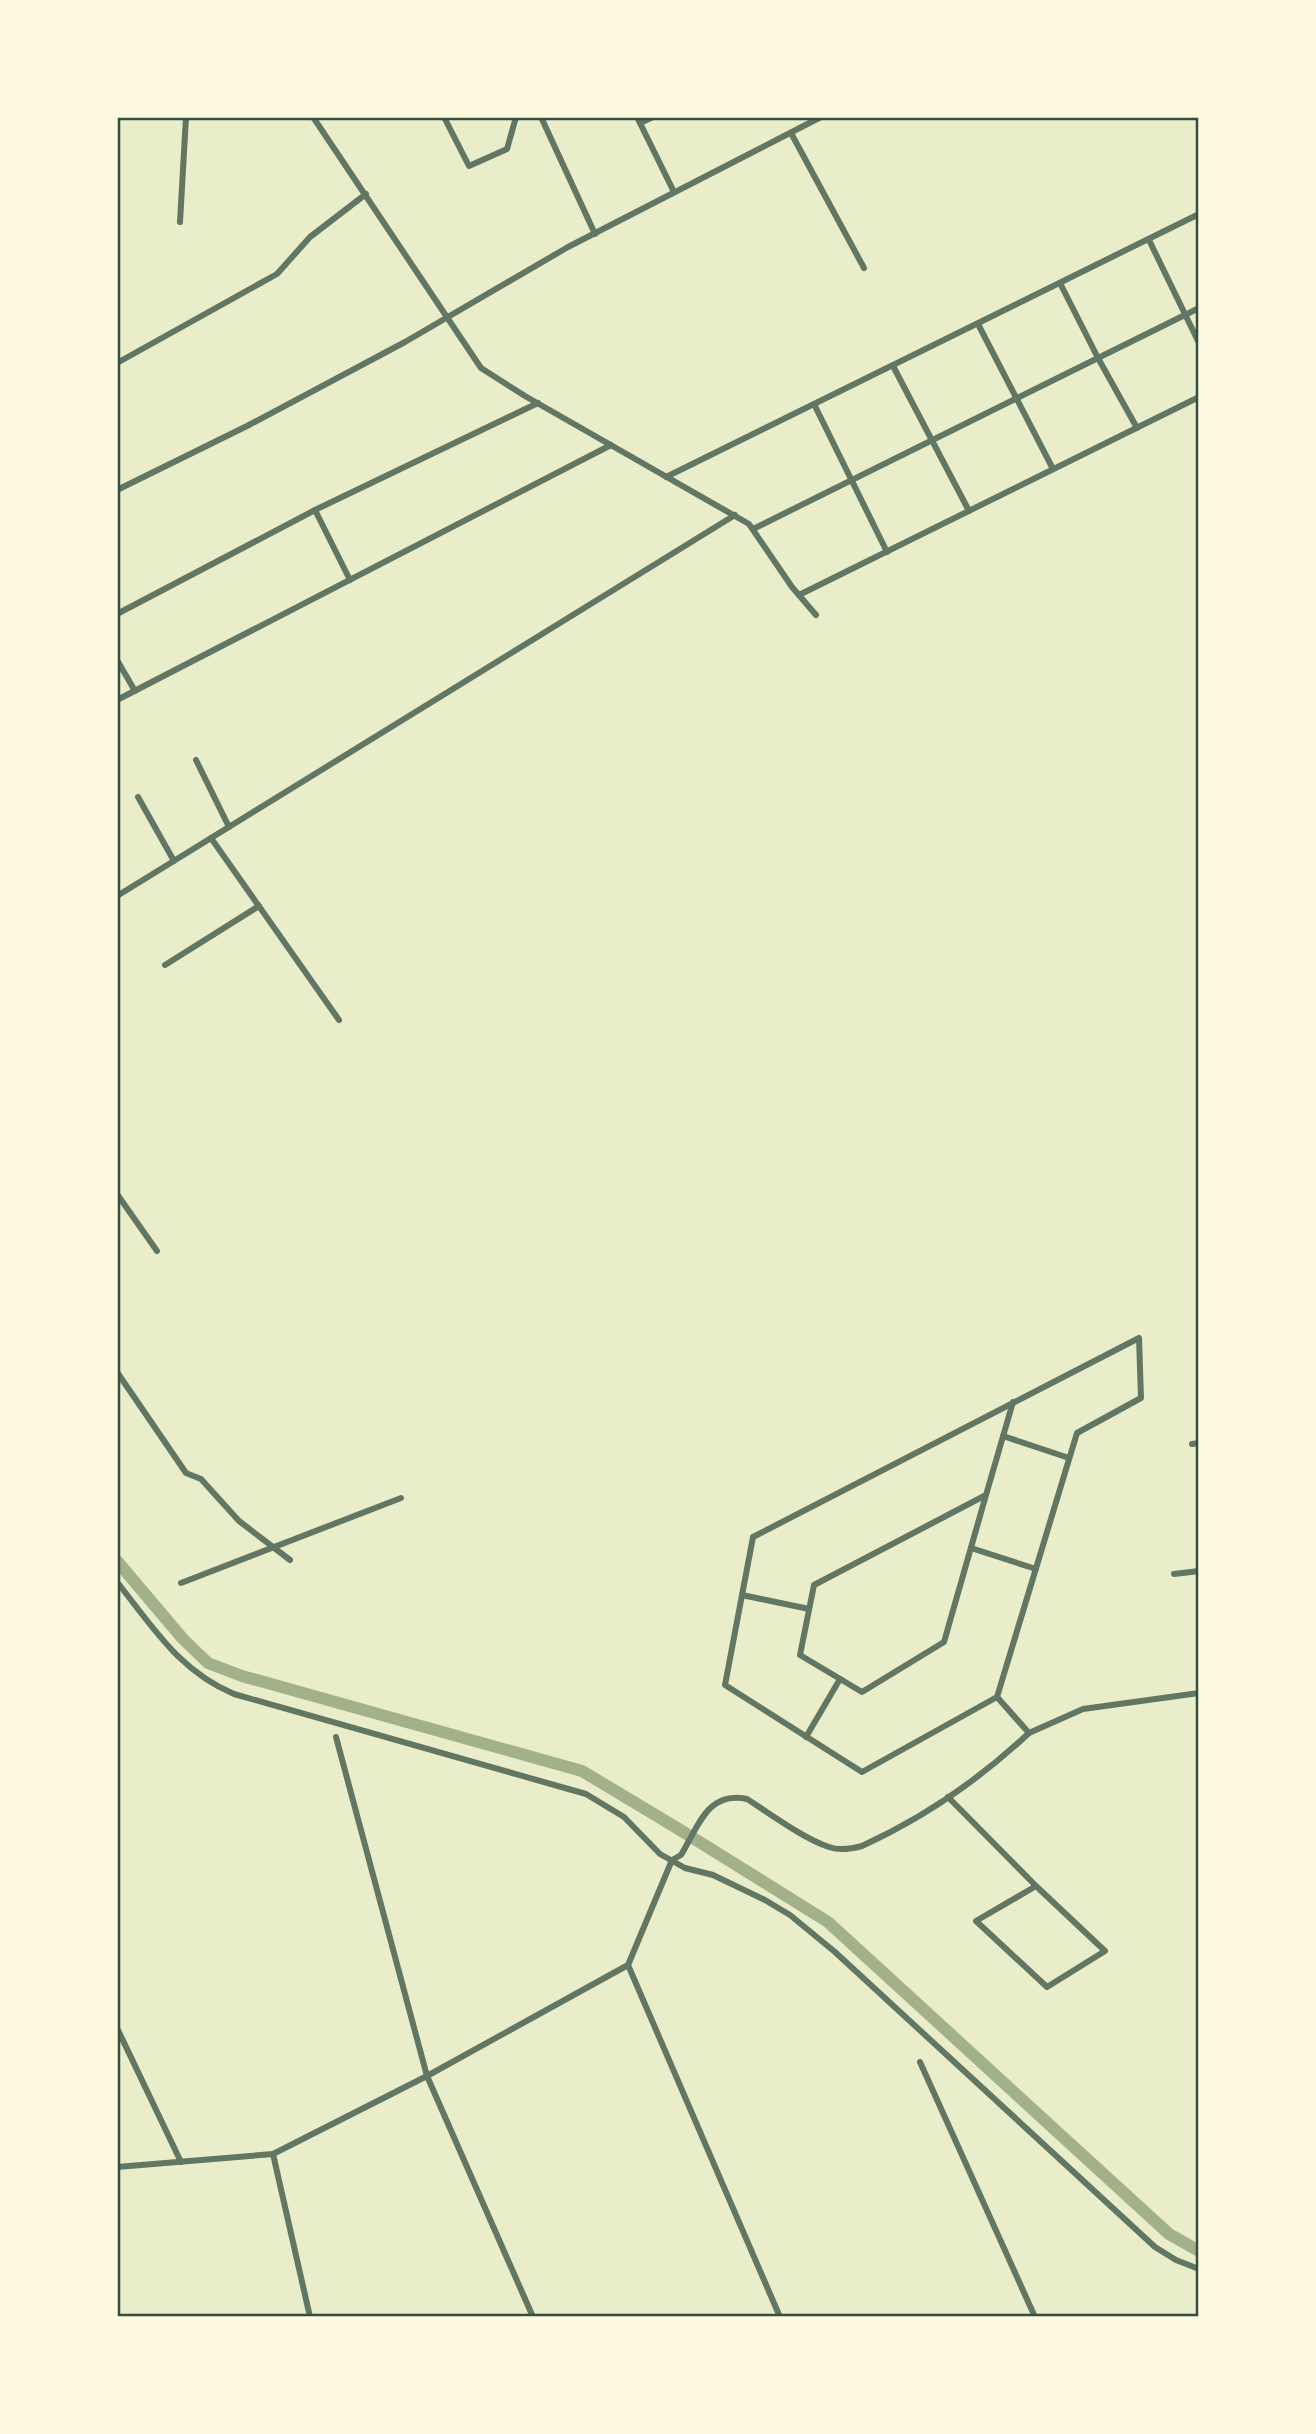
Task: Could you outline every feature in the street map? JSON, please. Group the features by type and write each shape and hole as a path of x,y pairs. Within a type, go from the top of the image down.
{"street":[{"path":"180,222 186,117"},
{"path":"313,117 445,318 481,368 538,404 749,524 816,615"},
{"path":"444,117 469,166 507,149 516,117"},
{"path":"541,117 596,234"},
{"path":"653,117 639,120 674,192"},
{"path":"117,490 259,420 405,342 568,247 821,117"},
{"path":"791,133 864,268"},
{"path":"117,363 277,274 310,237 366,194"},
{"path":"666,477 1199,214"},
{"path":"1149,240 1199,343"},
{"path":"1060,283 1137,428"},
{"path":"753,529 1199,308"},
{"path":"978,324 1053,469"},
{"path":"893,366 969,511"},
{"path":"799,595 1199,397"},
{"path":"117,614 315,510 538,404"},
{"path":"814,404 887,552"},
{"path":"117,700 611,445"},
{"path":"315,510 350,580"},
{"path":"117,896 735,515"},
{"path":"117,660 135,691"},
{"path":"196,760 229,827"},
{"path":"138,797 174,861"},
{"path":"211,838 339,1020"},
{"path":"165,965 259,906"},
{"path":"117,1194 158,1251"},
{"path":"1139,1338 1141,1398 1077,1433 1069,1458 997,1698 862,1772 725,1685 753,1537 1139,1338"},
{"path":"117,1372 186,1473 201,1479 239,1521 290,1560"},
{"path":"986,1495 814,1585 800,1656 862,1692 944,1642 1013,1402"},
{"path":"1003,1436 1069,1458"},
{"path":"181,1583 401,1498"},
{"path":"971,1548 1036,1569"},
{"path":"1174,1574 1199,1571"},
{"path":"117,1582 182,1662 215,1686 234,1694 586,1794 624,1817 660,1854 685,1868 713,1875 744,1888 790,1915 813,1933 1155,2247 1176,2260 1199,2269"},
{"path":"742,1595 809,1609"},
{"path":"806,1737 840,1679"},
{"path":"117,2167 273,2154 427,2076 628,1965 672,1860 681,1855 714,1803 724,1798 735,1796 747,1799 830,1848 862,1846 877,1840 948,1797 990,1767 1029,1734 1083,1709 1199,1693"},
{"path":"997,1698 1029,1734"},
{"path":"336,1737 427,2076 533,2317"},
{"path":"948,1797 1105,1951 1046,1987 976,1921 1036,1886"},
{"path":"628,1965 780,2317"},
{"path":"117,2028 181,2162"},
{"path":"920,2062 1035,2317"},
{"path":"273,2154 310,2317"}],"waterway":[{"path":"117,1561 183,1639 208,1663 242,1676 582,1771 828,1922 1169,2234 1199,2251"}]}
